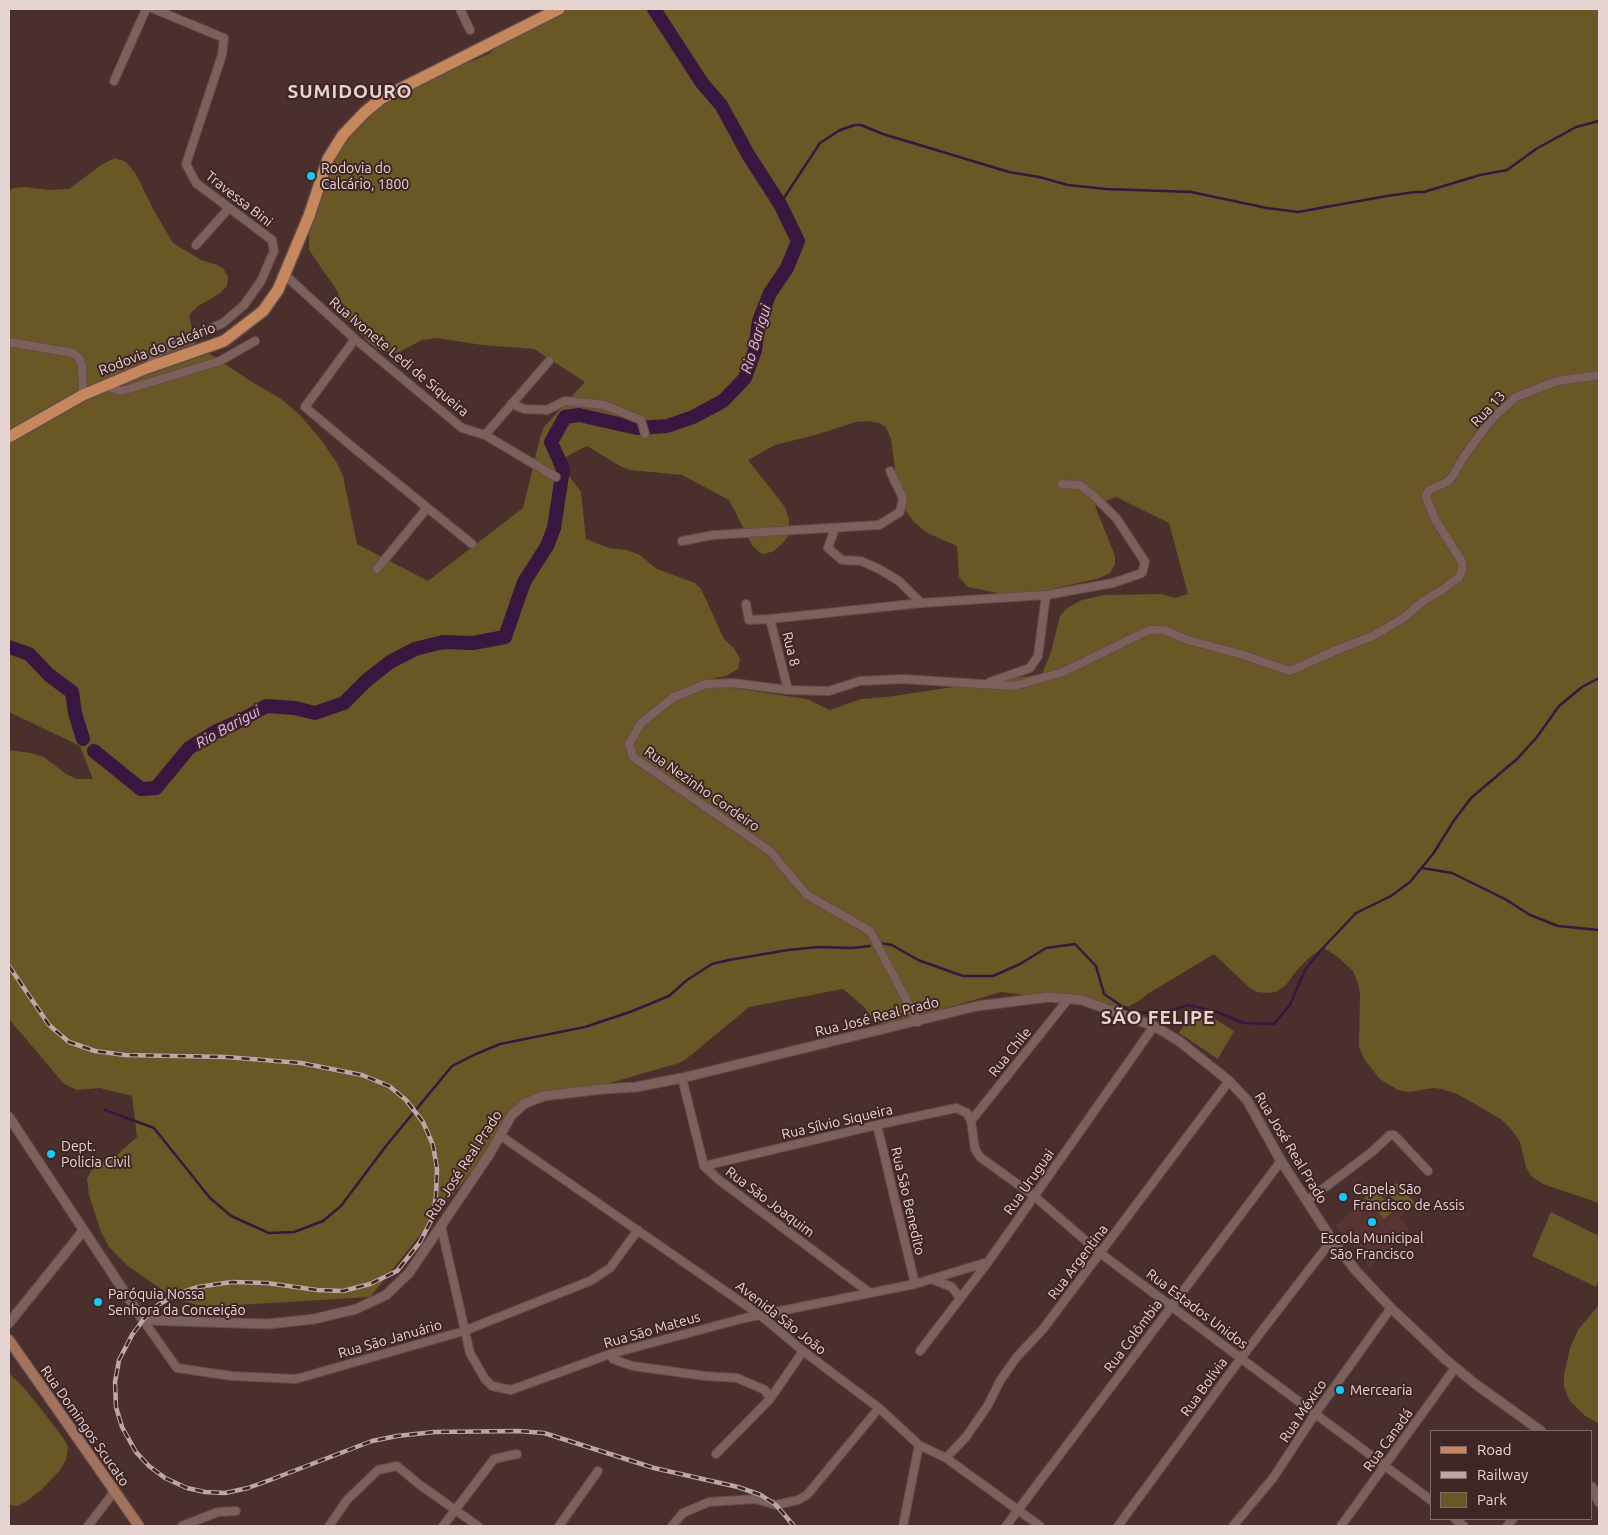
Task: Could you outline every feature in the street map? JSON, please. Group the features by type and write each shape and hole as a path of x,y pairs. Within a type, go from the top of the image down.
{"main road":[{"name":"Rodovia do Calcário","path":"9,437 83,395 147,368 224,341 263,311 278,290 285,275 309,216 328,160 343,136 364,113 382,98 559,9"},
{"name":"Rua Domingos Scucato","path":"9,1340 139,1526"}],"street":[{"path":"114,81 146,9"},
{"name":"Travessa Bini","path":"147,368 157,352 222,324 244,305 261,281 274,251 272,240 196,183 186,164 222,55 224,38 154,9"},
{"path":"460,9 470,30"},
{"path":"196,245 229,208"},
{"name":"Rua Ivonete Ledi de Siqueira","path":"285,275 355,339 462,428 485,435 556,477"},
{"path":"355,339 305,407 472,544"},
{"path":"104,386 122,391 220,361 255,341"},
{"path":"9,342 73,353 82,365 83,395"},
{"path":"485,435 549,361"},
{"name":"Rua 13","path":"1428,502 1426,496 1428,490 1447,482 1452,477 1484,429 1516,397 1557,381 1599,375"},
{"path":"511,404 525,409 547,410 565,401 604,405 641,420 645,434"},
{"path":"682,541 713,535 879,525 900,512 903,498 890,470"},
{"path":"770,619 921,603 1046,595 1114,583 1142,573 1145,562 1117,519 1080,485 1062,484"},
{"name":"Rua Nezinho Cordeiro","path":"918,1022 870,930 807,894 770,851 633,757 628,744 642,723 674,697 706,684 733,683 788,690 829,691 860,681 902,679 1014,686 1063,672 1149,630 1164,630 1188,640 1240,654 1290,671 1380,632 1405,617 1459,577 1462,570 1462,562 1436,521 1428,502"},
{"path":"378,569 427,508"},
{"path":"836,528 828,548 842,560 861,561 879,569 899,581 921,603"},
{"path":"983,684 1030,668 1038,656 1046,595"},
{"name":"Rua 8","path":"746,604 749,620 770,619 788,690"},
{"name":"Rua José Real Prado","path":"143,1320 268,1324 314,1319 356,1309 386,1295 410,1273 501,1136 511,1116 524,1104 542,1096 636,1087 682,1078 918,1022 977,1006 1048,996 1082,1000 1154,1026 1179,1041 1229,1081 1248,1100 1281,1161 1332,1240 1357,1272 1391,1308 1455,1368 1540,1430"},
{"name":"Rua Chile","path":"971,1121 1069,998"},
{"name":"Rua Uruguai","path":"920,1351 988,1262 1154,1026"},
{"path":"682,1078 704,1166"},
{"name":"Rua Argentina","path":"946,1458 966,1437 988,1405 1000,1380 1016,1358 1043,1329 1229,1081"},
{"name":"Rua Sílvio Siqueira","path":"704,1166 956,1108 967,1113 971,1121"},
{"path":"9,1117 143,1320"},
{"name":"Rua Estados Unidos","path":"971,1121 975,1149 980,1157 1034,1196 1100,1253 1430,1499"},
{"name":"Rua São Benedito","path":"877,1125 915,1284"},
{"path":"1307,1201 1373,1151 1390,1135 1394,1135 1428,1171"},
{"name":"Avenida São João","path":"501,1136 760,1315 803,1351 879,1408 919,1445 946,1458 1040,1526"},
{"name":"Rua Colômbia","path":"1006,1526 1281,1161"},
{"name":"Rua São Joaquim","path":"704,1166 719,1180 870,1292"},
{"name":"Rua São Mateus","path":"441,1226 470,1353 485,1379 492,1386 511,1390 610,1354 745,1318 915,1284 988,1262"},
{"name":"Rua São Januário","path":"143,1320 177,1368 232,1376 296,1379 464,1331 590,1281 610,1268 638,1230"},
{"path":"9,1323 84,1231"},
{"name":"Rua Bolívia","path":"1118,1526 1241,1358 1332,1240"},
{"path":"931,1279 952,1287 960,1298"},
{"name":"Rua México","path":"1232,1526 1273,1478 1315,1414 1391,1308"},
{"path":"716,1454 770,1399 803,1351"},
{"path":"610,1354 613,1358 633,1366 705,1376 737,1378 765,1390 770,1399"},
{"name":"Rua Canadá","path":"1341,1526 1455,1368"},
{"path":"672,1526 682,1513 709,1502 755,1499 776,1505 798,1500 807,1495 879,1408"},
{"path":"903,1526 919,1445"},
{"path":"443,1526 494,1459 517,1454"},
{"path":"329,1526 347,1500 378,1470 397,1466 478,1526"},
{"path":"559,1526 598,1471"},
{"path":"1593,1489 1599,1502"},
{"path":"88,1526 114,1492"},
{"path":"182,1526 218,1512 236,1511"}],"shaded area":[{"name":"Escola Municipal São Francisco","path":"1397,1183 1415,1203 1399,1217 1409,1229 1399,1238 1391,1252 1377,1260 1370,1268 1336,1226 1372,1189 1381,1197"}],"green space":[{"path":"562,9 1599,9 1599,1203 1543,1184 1531,1176 1526,1167 1520,1142 1511,1129 1502,1120 1475,1104 1457,1094 1442,1089 1433,1088 1409,1092 1398,1090 1380,1079 1364,1059 1359,1046 1360,995 1353,971 1338,957 1324,948 1311,956 1296,971 1286,985 1276,992 1268,993 1257,992 1250,988 1214,954 1129,1006 1113,1006 1001,992 895,1023 883,1024 872,1018 863,1006 843,989 749,1007 679,1063 523,1108 370,1297 222,1306 198,1305 168,1294 128,1266 109,1247 101,1232 89,1195 87,1179 91,1171 118,1154 137,1137 132,1096 100,1088 77,1090 64,1084 9,1019 9,750 44,757 66,774 77,779 93,779 80,746 9,712 9,191 14,188 26,187 49,190 69,189 101,165 115,158 126,162 136,174 173,243 201,260 223,268 228,277 227,286 219,294 198,306 189,315 195,344 252,382 280,398 300,415 322,441 337,463 343,476 357,544 428,581 523,508 544,427 585,382 534,349 482,345 437,338 422,340 397,353 381,351 368,342 345,316 338,292 309,250 309,224 334,154 362,119 387,101 438,75 489,54 502,41","holes":["869,421 886,427 891,439 897,484 904,508 913,521 927,533 957,546 959,577 968,587 998,593 1021,594 1039,592 1100,578 1110,573 1115,564 1115,556 1095,506 1116,497 1169,523 1188,594 1175,598 1161,594 1105,595 1082,600 1067,608 1060,616 1051,652 1042,674 861,699 830,710 807,699 732,688 714,678 726,676 738,669 740,659 734,648 724,639 701,589 695,583 657,569 640,555 627,550 609,548 586,539 581,492 558,461 587,446 630,470 682,475 729,500 752,545 760,553 764,554 774,551 783,543 788,536 789,520 785,507 748,460 775,445 856,422"]},
{"path":"1196,1007 1234,1031 1218,1059 1179,1033"},
{"path":"1397,1183 1415,1203 1405,1211 1387,1192"},
{"path":"1374,1189 1394,1210 1384,1219 1365,1198"},
{"path":"1551,1212 1599,1236 1599,1279 1596,1287 1532,1256"},
{"path":"1599,1305 1599,1424 1584,1415 1569,1400 1564,1386 1564,1375 1570,1348 1578,1330"},
{"path":"9,1373 49,1419 68,1447 66,1460 60,1470 41,1490 26,1502 17,1506 9,1505"}],"waterway":[{"name":"Rio Barigui","path":"94,751 141,789 156,788 189,748 215,732 242,720 266,706 295,708 315,713 344,703 367,680 390,662 415,649 443,642 473,643 505,637 524,582 547,546 554,528 563,469 551,442 565,417 579,415 637,428 667,426 693,417 723,401 745,378 755,350 759,321 770,293 787,268 798,241 780,204 749,156 721,105 702,83 654,9"},
{"path":"780,204 820,143 840,130 855,125 861,125 883,134 1009,172 1039,177 1068,185 1106,189 1191,192 1267,208 1298,212 1387,196 1424,192 1480,175 1507,170 1536,149 1576,127 1599,121"},
{"name":"Rio Barigui","path":"9,647 29,654 49,675 72,692 75,713 83,739"},
{"path":"880,943 892,945 918,960 963,976 993,976 1020,964 1046,948 1075,944 1096,966 1104,994 1129,1011 1159,1014 1188,1005 1217,1012 1244,1023 1274,1024 1290,1005 1305,970 1321,950 1356,913 1391,896 1410,882 1433,854 1471,798 1517,759 1537,737 1559,706 1582,687 1599,678"},
{"path":"1422,868 1452,873 1505,899 1530,915 1558,926 1599,930"},
{"path":"105,1110 154,1128 210,1198 231,1216 269,1233 294,1232 323,1221 341,1206 386,1146 452,1066 476,1054 500,1044 585,1027 630,1012 669,996 687,980 712,964 788,950 818,947 852,948 870,946"}],"railway":[{"path":"9,966 49,1025 69,1042 95,1051 125,1055 226,1057 301,1063 362,1075 389,1086 406,1100 423,1122 433,1145 437,1169 433,1217 420,1242 397,1271 370,1284 343,1291 317,1290 267,1283 232,1282 198,1287 177,1294 158,1305 143,1320 132,1335 119,1360 115,1382 116,1407 122,1427 136,1452 149,1466 165,1478 187,1488 205,1492 225,1493 248,1488 372,1441 434,1432 518,1431 544,1433 654,1468 738,1487 761,1495 776,1505 794,1526"}],"place":[{"name":"Rodovia do Calcário, 1800","path":"311,176"},
{"name":"Dept. Policia Civil","path":"51,1154"},
{"name":"Capela São Francisco de Assis","path":"1343,1197"},
{"name":"Escola Municipal São Francisco","path":"1372,1222"},
{"name":"Paróquia Nossa Senhora da Conceição","path":"98,1302"},
{"name":"Mercearia","path":"1340,1390"}],"district":[{"name":"SUMIDOURO","path":"350,92"},
{"name":"SÃO FELIPE","path":"1158,1018"}]}
